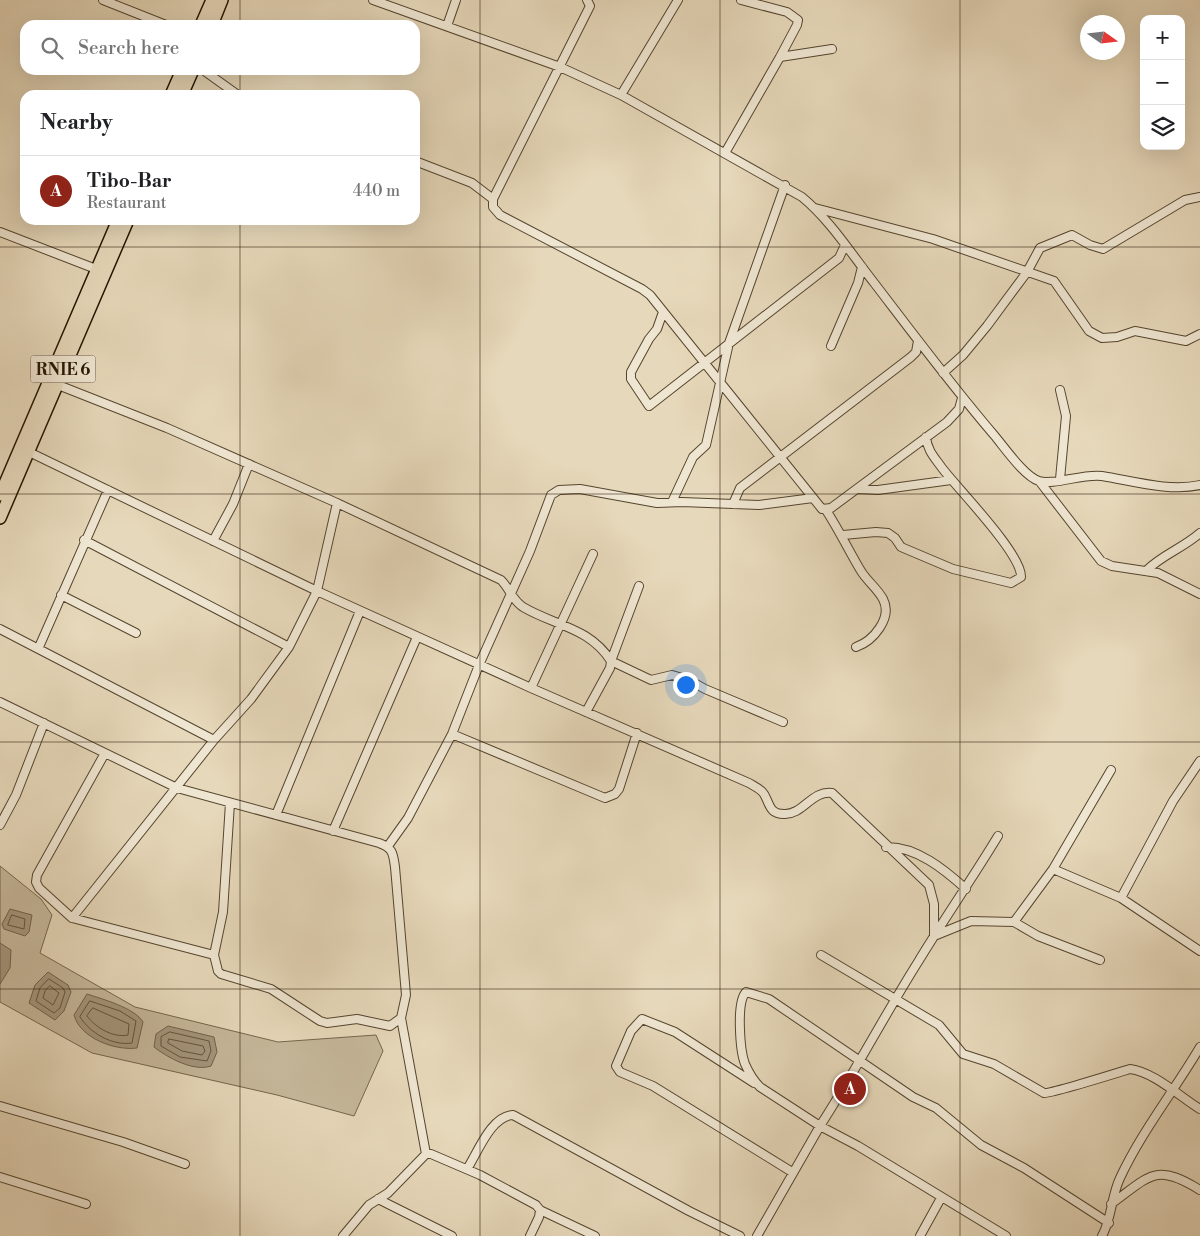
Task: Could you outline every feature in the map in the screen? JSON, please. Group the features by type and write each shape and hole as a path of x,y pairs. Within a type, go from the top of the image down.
{"main road":[{"path":"203,20 212,0"},
{"path":"214,20 222,0"},
{"path":"173,90 180,75"},
{"path":"184,90 191,75"},
{"name":"RNIE 6","path":"0,518 29,452 52,383 96,269 116,225"},
{"name":"RNIE 6","path":"1,491 126,225"}],"street":[{"path":"103,0 153,20"},
{"path":"373,0 560,67 622,95 785,185 815,208 962,398 1017,463 1040,482 1102,562 1112,566 1147,570 1178,582 1200,594"},
{"path":"447,26 456,0"},
{"path":"587,0 590,6 493,199 493,207 500,215 642,289 705,362 813,498 822,509 826,510 843,535 862,572 883,599 885,615 875,636 867,644 856,648"},
{"path":"622,95 678,0"},
{"path":"725,153 780,57 798,20 787,12 742,0"},
{"path":"780,57 832,49"},
{"path":"210,75 231,90"},
{"path":"420,163 472,183 493,199"},
{"path":"672,502 693,457 706,445 729,343 785,185"},
{"path":"943,373 975,341 1027,272 1040,248 1072,235 1090,245 1103,249 1185,200 1200,197"},
{"path":"815,208 933,239 1054,281 1089,331 1102,338 1117,337 1135,331 1186,341 1200,334"},
{"path":"0,232 96,269"},
{"path":"663,312 657,329 648,339 631,372 631,379 646,405 651,405 668,389 838,258 844,245"},
{"path":"831,346 855,290 862,267"},
{"path":"733,504 740,488 911,357 916,352 918,341"},
{"path":"52,383 249,464 494,576 506,585 514,600 523,607 580,631 605,652 611,661 651,680 672,675 690,680 783,722"},
{"path":"1060,390 1066,416 1060,479"},
{"path":"826,510 857,489 954,415 962,398"},
{"path":"843,535 876,532 888,534 895,538 901,547 953,569 1011,583 1019,579 1020,565 1003,540 929,450 926,437"},
{"path":"29,452 316,591 748,783 760,789 765,795 770,808 776,813 793,814 819,794 832,792 886,847 929,885 934,904 934,936"},
{"path":"213,540 233,504 249,464"},
{"path":"1040,482 1098,475 1154,484 1200,485"},
{"path":"857,489 878,490 952,480"},
{"path":"388,846 408,818 452,734 479,665 530,550 551,495 554,492 580,489 657,503 777,504 813,498"},
{"path":"38,647 84,540 108,490"},
{"path":"72,918 290,647 316,591 337,503"},
{"path":"1147,570 1157,560 1187,544 1200,533"},
{"path":"84,540 290,647"},
{"path":"531,688 593,554"},
{"path":"586,712 610,668 639,586"},
{"path":"60,595 136,633"},
{"path":"276,815 360,611"},
{"path":"0,629 38,647 214,740"},
{"path":"333,831 418,637"},
{"path":"0,702 177,788 388,846 393,851 406,985 401,1018 426,1154"},
{"path":"0,825 16,795 44,724"},
{"path":"452,734 605,798 615,794 619,789 637,733"},
{"path":"104,753 37,875 36,882 39,888 72,918 214,955"},
{"path":"1122,898 1173,801 1200,761"},
{"path":"1014,922 1053,869 1111,770"},
{"path":"230,803 223,912 214,955 218,971 221,974 271,989 320,1021 327,1023 357,1019 390,1026 401,1018"},
{"path":"757,1236 792,1172 934,936 966,889 998,836"},
{"path":"886,847 910,849 949,874 966,889"},
{"path":"1053,869 1122,898 1200,951"},
{"path":"934,936 971,921 1014,922 1038,936 1100,960"},
{"path":"821,955 897,998 939,1025 963,1054 994,1064 1044,1093 1053,1093 1072,1085 1130,1069 1139,1070 1152,1076 1171,1091 1200,1109"},
{"path":"760,1087 752,1078 744,1062 740,1012 742,996 746,992 769,999 913,1097 936,1108 981,1145 1024,1168 1109,1224"},
{"path":"792,1172 653,1086 620,1072 616,1066 631,1031 642,1019 675,1032 820,1126 858,1146 1006,1236"},
{"path":"1102,1236 1109,1224 1111,1204 1120,1179 1146,1129 1200,1047"},
{"path":"0,1106 123,1142 185,1164"},
{"path":"467,1169 493,1125 501,1118 513,1116 689,1212 740,1236"},
{"path":"343,1236 354,1221 378,1199 388,1193 426,1154 431,1154 467,1169 528,1200 540,1210 595,1236"},
{"path":"1111,1204 1148,1177 1158,1175 1178,1177 1200,1190"},
{"path":"0,1177 86,1204"},
{"path":"920,1236 941,1198"},
{"path":"378,1199 452,1236"},
{"path":"530,1236 539,1217 540,1210"}],"shaded area":[{"path":"0,866 41,899 52,915 40,953 135,1007 278,1042 376,1035 383,1051 354,1116 277,1095 92,1053 0,1002"}],"water":[{"path":"10,909 32,915 29,932 25,936 4,929 2,924"},
{"path":"0,943 11,950 10,968 0,984"},
{"path":"48,972 68,985 71,992 64,1011 55,1020 29,1003 35,985"},
{"path":"87,994 126,1008 139,1017 143,1022 137,1048 109,1045 83,1030 74,1015"},
{"path":"168,1026 214,1037 217,1052 211,1066 189,1066 154,1047 156,1034"}],"place":[{"name":"Tibo-Bar","path":"850,1089"}]}
